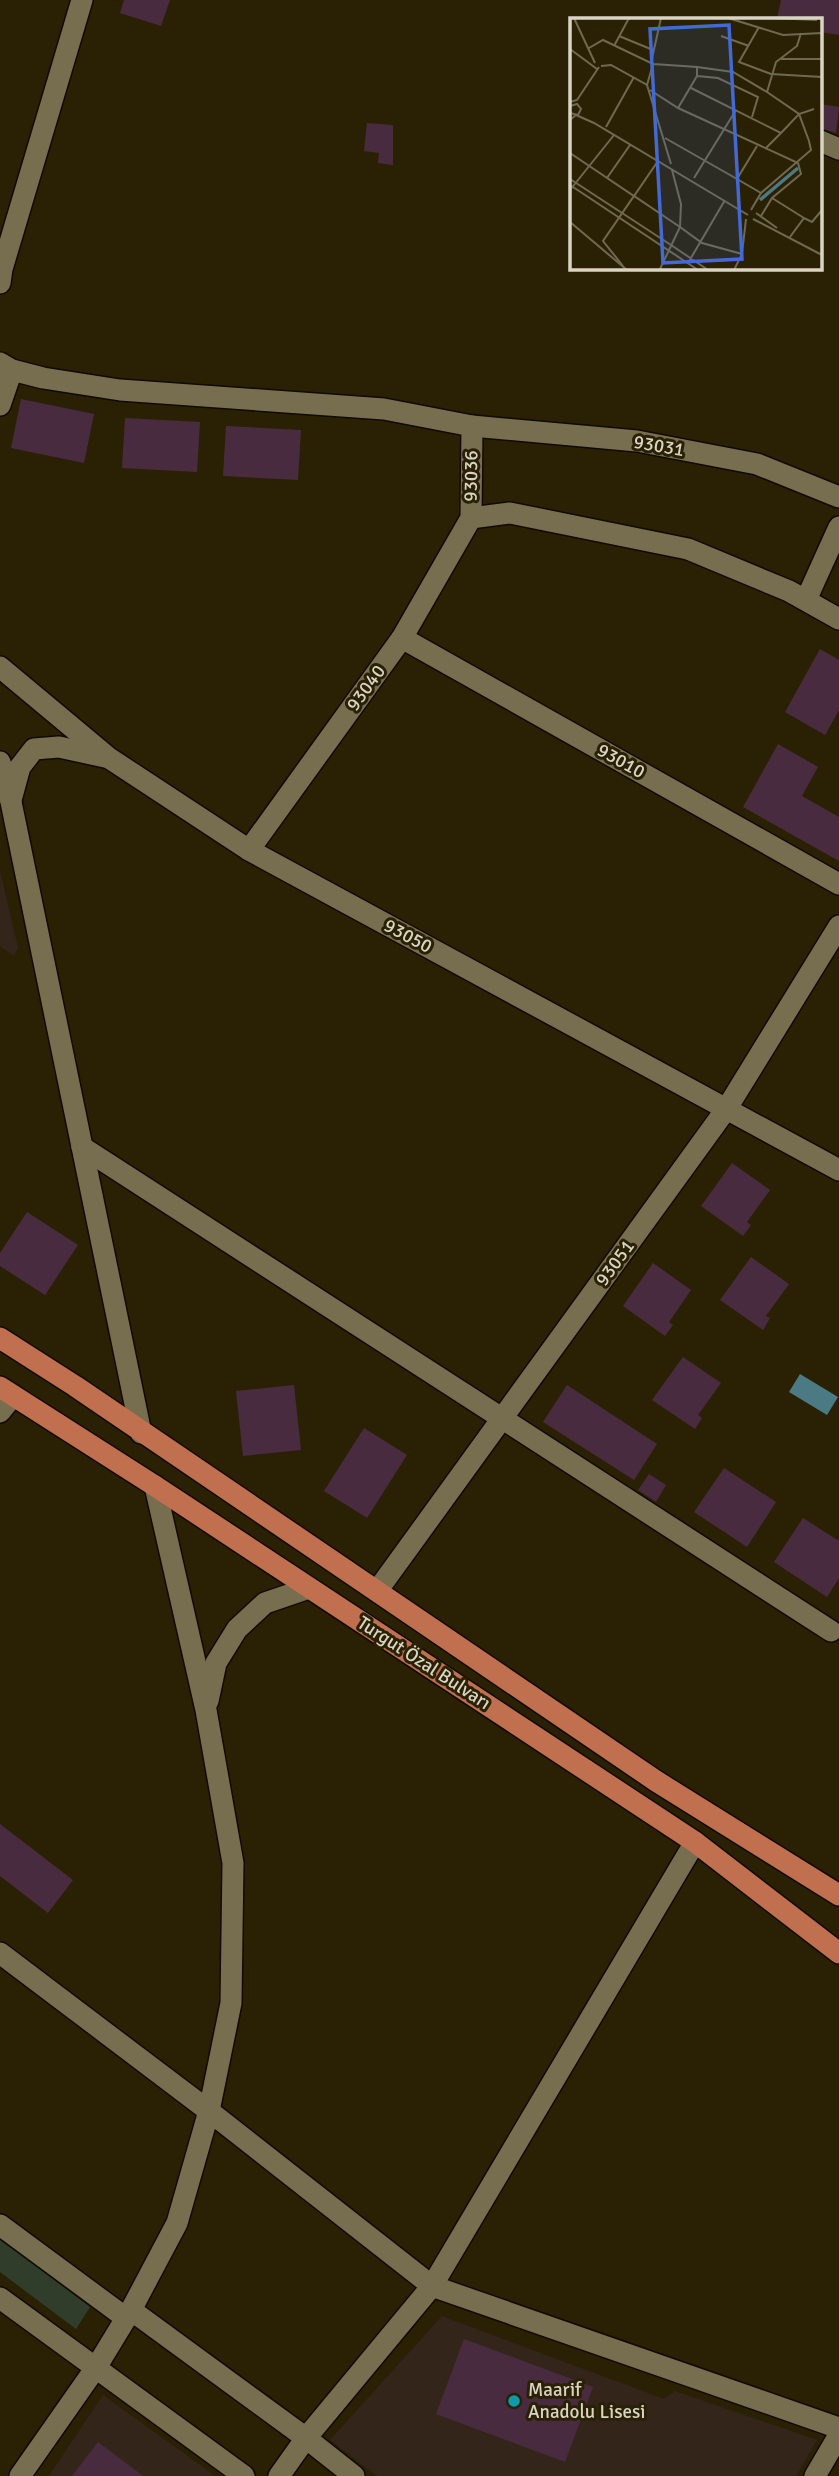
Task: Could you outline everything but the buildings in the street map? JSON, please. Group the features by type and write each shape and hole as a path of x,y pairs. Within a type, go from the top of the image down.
{"main road":[{"name":"Turgut Özal Bulvarı","path":"0,1338 75,1386 656,1781 839,1895"},
{"name":"Turgut Özal Bulvarı","path":"4,1398 155,1486 695,1843 839,1952"}],"street":[{"path":"0,283 8,216 82,0"},
{"path":"822,142 839,149"},
{"path":"0,405 6,366"},
{"name":"93036","path":"6,366 43,378 120,390 384,409 472,426 471,518 510,513 688,549 789,591 839,620"},
{"name":"93031","path":"472,426 637,441 744,461 839,497"},
{"name":"93040","path":"249,850 402,638 471,518"},
{"path":"806,600 839,527"},
{"name":"93010","path":"402,638 839,884"},
{"name":"93050","path":"0,667 109,758 249,850 839,1170"},
{"path":"11,802 20,767 34,749 59,747 109,758"},
{"path":"0,762 11,802 141,1433"},
{"name":"93051","path":"377,1591 727,1108 839,926"},
{"path":"82,1147 503,1419 836,1629"},
{"path":"20,2476 97,2366 129,2314 177,2223 209,2111 231,2003 233,1863 206,1710 155,1486"},
{"path":"206,1710 216,1663 237,1629 265,1603 309,1588"},
{"path":"279,2476 306,2438 432,2286 695,1843"},
{"path":"0,1953 209,2111 432,2286 839,2428"},
{"path":"0,2225 306,2438 354,2476"},
{"path":"0,2298 61,2344 97,2366 244,2476"},
{"path":"815,2476 839,2435"}],"shaded area":[{"path":"0,871 18,948 14,956 0,946"},
{"path":"442,2316 664,2399 675,2391 817,2440 796,2476 377,2476 330,2440"},
{"path":"103,2395 215,2476 49,2476"}],"green space":[{"path":"0,2239 90,2307 76,2329 0,2272"}],"water":[{"path":"800,1374 838,1397 827,1415 789,1392"}],"place":[{"name":"Maarif Anadolu Lisesi","path":"514,2401"}]}
